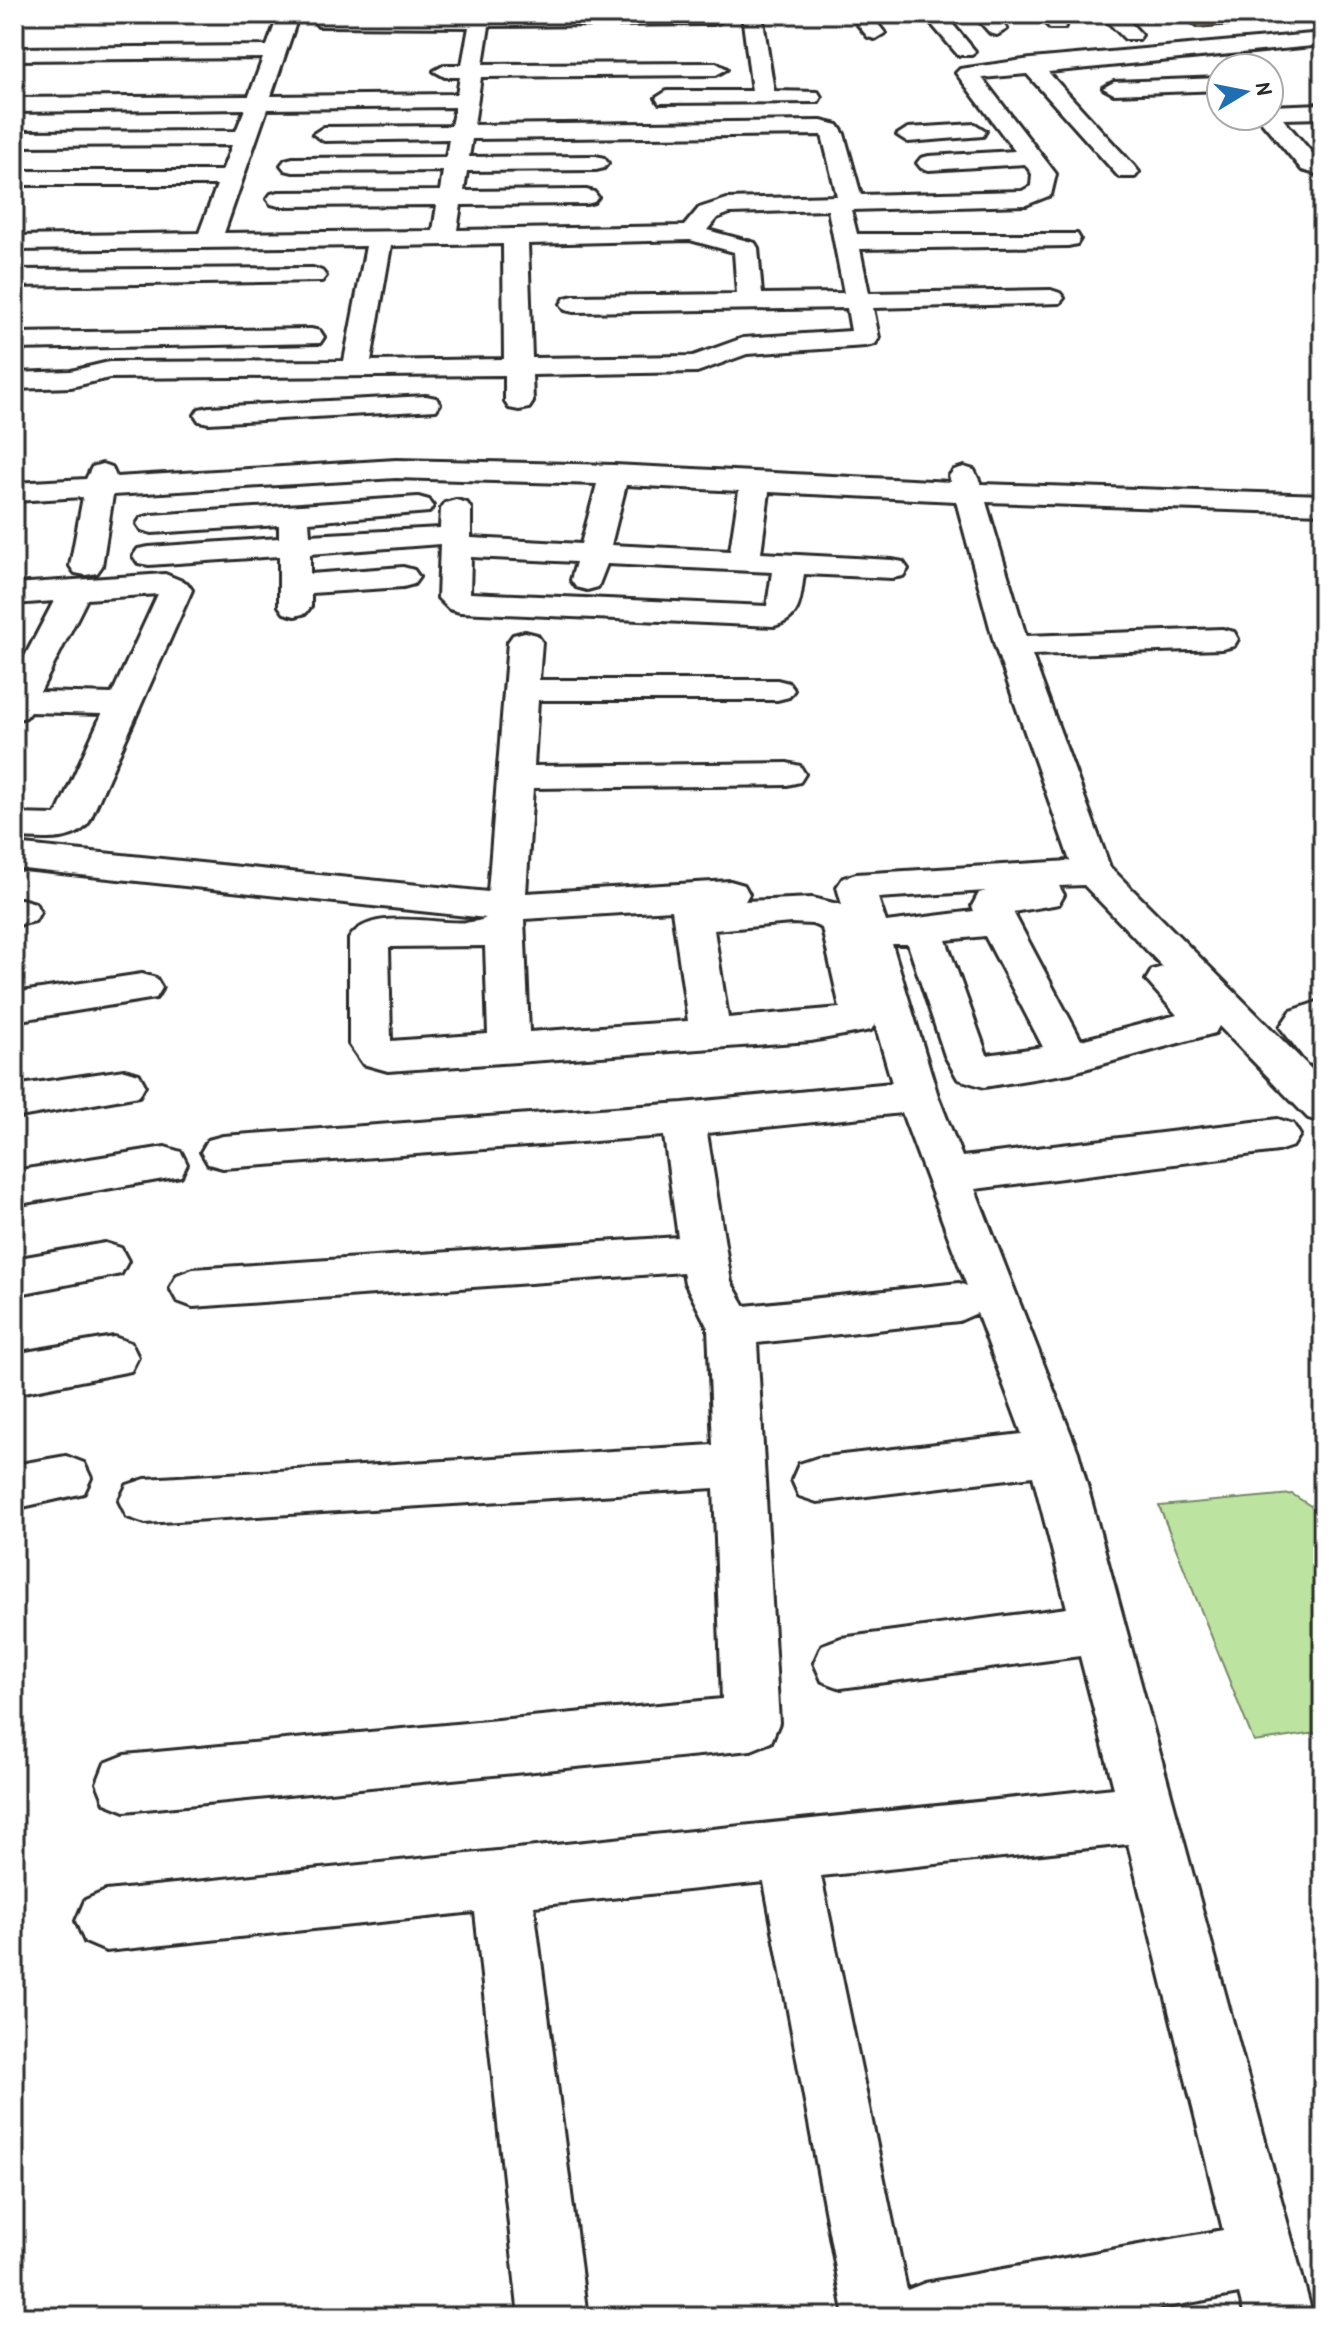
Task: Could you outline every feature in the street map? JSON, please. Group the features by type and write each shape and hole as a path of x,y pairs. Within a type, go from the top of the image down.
{"street":[{"path":"752,14 764,97"},
{"path":"859,14 875,33"},
{"path":"933,14 965,51"},
{"path":"1110,14 1132,35"},
{"path":"566,77 568,16"},
{"path":"325,22 568,16 713,18"},
{"path":"444,238 480,17"},
{"path":"209,241 264,92 282,20"},
{"path":"691,233 708,213 717,208 1026,198 1043,190 1046,180 967,73 1323,23"},
{"path":"1209,41 1323,39"},
{"path":"1209,41 1217,52"},
{"path":"14,54 276,52"},
{"path":"1031,65 1127,172"},
{"path":"427,71 472,70 566,77 716,69"},
{"path":"14,84 467,100"},
{"path":"1114,88 1205,85"},
{"path":"14,105 264,92"},
{"path":"642,98 810,97"},
{"path":"1285,113 1323,111"},
{"path":"14,381 71,379 109,370 697,364 743,346 866,338 830,130 566,121 462,132 324,134"},
{"path":"908,135 1009,129"},
{"path":"1282,132 1319,179"},
{"path":"1284,135 1310,134"},
{"path":"14,139 246,138"},
{"path":"929,163 1031,157"},
{"path":"293,165 596,163"},
{"path":"14,178 232,178"},
{"path":"279,199 586,197"},
{"path":"189,213 221,212"},
{"path":"14,243 691,233 746,248 750,301"},
{"path":"515,237 519,402"},
{"path":"356,369 380,238"},
{"path":"848,242 1068,239"},
{"path":"109,370 159,242"},
{"path":"853,270 883,270"},
{"path":"718,273 748,273"},
{"path":"14,278 313,276"},
{"path":"574,304 1051,298"},
{"path":"14,341 127,321 311,337"},
{"path":"14,492 304,444 426,404"},
{"path":"209,415 304,444 427,469 614,474 755,482 1323,489"},
{"path":"304,444 416,455 536,457 1323,504"},
{"path":"304,444 294,514 295,596 403,577"},
{"path":"580,608 614,474"},
{"path":"14,479 100,479"},
{"path":"100,479 81,578 15,704 125,705"},
{"path":"744,561 755,482"},
{"path":"965,484 1012,646 1093,872 1322,1105"},
{"path":"152,524 418,506"},
{"path":"456,509 446,542 457,601 774,616 783,610 789,564"},
{"path":"149,556 294,546 446,542 892,569"},
{"path":"14,594 81,578 165,584 176,590 71,822 60,827 14,826"},
{"path":"1012,646 1222,639"},
{"path":"509,1048 505,920 525,642"},
{"path":"523,690 777,690"},
{"path":"516,777 787,774"},
{"path":"14,856 505,920"},
{"path":"690,908 827,912 840,926 861,1009 857,1020 710,1034 388,1056 378,1053 370,1044 369,939 376,934 505,920 690,908 856,887 1093,872"},
{"path":"856,887 917,1096 950,1175 1053,1452 1271,2287 925,2317"},
{"path":"922,929 966,1056 973,1068 984,1072 1070,1058 1200,1023 1201,1014 1080,894 1066,892 993,902 991,906 997,922 1070,1058"},
{"path":"690,908 710,1034"},
{"path":"870,935 997,922"},
{"path":"14,1007 142,988"},
{"path":"1323,1014 1305,1021 1301,1027 1323,1052"},
{"path":"14,1102 124,1085"},
{"path":"223,1152 683,1119 917,1096"},
{"path":"125,1783 751,1723 732,1327 708,1283 683,1119"},
{"path":"950,1175 1278,1135"},
{"path":"14,1188 165,1164"},
{"path":"193,1288 703,1253"},
{"path":"14,1277 105,1261"},
{"path":"732,1327 959,1302"},
{"path":"14,1374 114,1357"},
{"path":"817,1480 1053,1452"},
{"path":"145,1501 739,1465"},
{"path":"14,1487 66,1478"},
{"path":"841,1663 1100,1628"},
{"path":"106,1921 1149,1813"},
{"path":"787,1851 879,2317"},
{"path":"501,1881 553,2317"}],"green space":[{"path":"1292,1494 1323,1514 1323,1732 1254,1742 1159,1506"}]}
